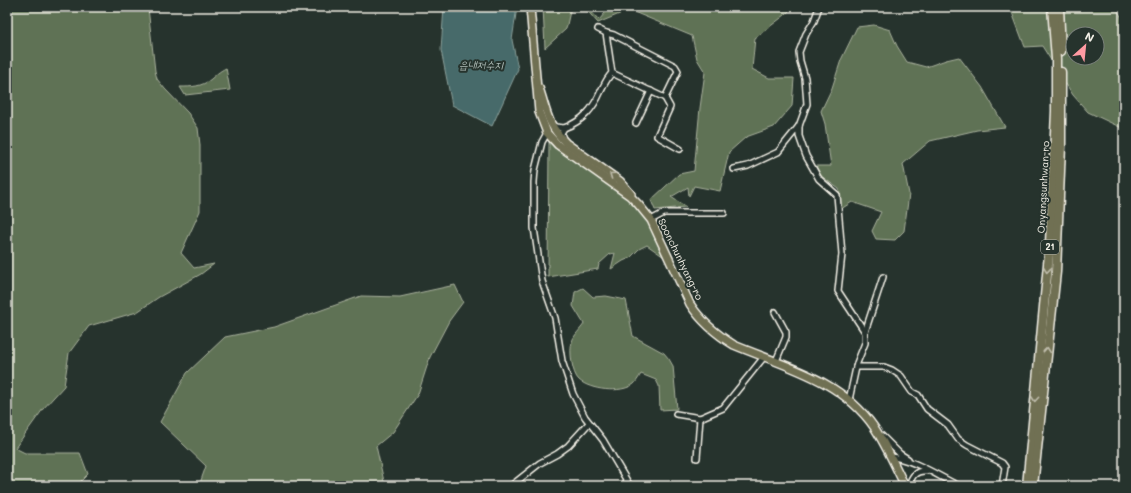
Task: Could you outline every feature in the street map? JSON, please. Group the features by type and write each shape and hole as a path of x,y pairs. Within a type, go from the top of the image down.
{"highway":[{"name":"Onyangsunhwan-ro","path":"1027,486 1050,243 1056,111 1056,59 1052,7"},
{"name":"Onyangsunhwan-ro","path":"1033,486 1056,272 1062,115 1059,7"}],"main road":[{"name":"Soonchunhyang-ro","path":"530,7 539,112 547,132 558,145 638,204 651,220 684,293 697,314 710,328 724,339 820,380 850,400 863,413 874,428 891,457 905,486"},
{"path":"536,76 549,121 554,130 566,143 620,181 638,204"}],"street":[{"path":"819,7 814,21 806,34 800,52 800,62 805,78 806,104 799,126 799,136 806,156 819,179 837,195 842,254 838,292 865,332"},
{"path":"598,29 614,35 677,68 677,74 666,98"},
{"path":"566,143 561,133 564,128 582,119 593,107 607,79 612,73 606,33"},
{"path":"612,73 666,98 670,107 657,136 680,149"},
{"path":"636,123 651,91"},
{"path":"549,121 556,127 564,128"},
{"path":"734,169 748,166 778,152 799,126"},
{"path":"547,132 542,142 535,170 534,182 534,228 540,271 545,292 557,324 564,370 573,394 589,423 603,440 630,486"},
{"path":"651,220 664,213 724,213"},
{"path":"850,400 856,367 865,343 865,332 883,277"},
{"path":"775,312 786,332 786,337 776,361"},
{"path":"676,414 700,418 724,408 764,357"},
{"path":"856,367 884,367 892,370 900,376 912,392 921,398 927,409 948,425 958,439 1002,463 1005,467 1002,486"},
{"path":"697,458 700,418"},
{"path":"511,486 540,463 568,446 589,423"},
{"path":"874,428 900,454 917,465"},
{"path":"891,457 898,457 917,465 959,486"},
{"path":"909,486 911,478 915,474 921,471 931,472"}],"green space":[{"path":"7,7 108,7 112,9 148,8 157,79 188,113 198,128 200,145 200,211 181,253 194,268 214,264 201,274 159,297 137,312 89,326 69,353 64,386 43,409 15,448 25,453 80,453 88,474 76,486 7,486"},
{"path":"543,7 571,7 566,29 545,48"},
{"path":"584,7 587,7 599,20 610,7 793,7 755,38 752,69 769,78 794,78 792,106 774,127 746,137 729,152 720,191 694,186 689,196 688,187 671,197 686,207 655,210 651,200 679,174 694,171 705,72 697,59 692,36 629,10 598,23"},
{"path":"1010,7 1116,7 1124,22 1124,129 1088,112 1073,95 1042,46 1025,47"},
{"path":"874,25 890,30 897,46 907,62 926,67 959,57 982,87 1005,127 977,130 930,141 903,164 909,194 904,231 895,240 876,239 872,231 881,212 852,202 841,209 839,189 821,176 816,166 831,166 825,124 821,111 832,88 841,60 857,27"},
{"path":"226,68 230,90 185,95 180,87 192,87 204,84"},
{"path":"549,142 633,203 648,223 664,257 647,245 639,249 630,258 611,269 615,253 610,254 599,264 598,269 548,277"},
{"path":"455,285 463,302 449,321 430,357 418,394 393,432 376,446 385,486 199,486 206,466 160,422 187,373 225,337 274,327 361,296 400,297"},
{"path":"583,288 593,297 606,296 626,300 633,336 664,353 673,366 677,409 660,410 659,386 656,380 641,374 634,384 614,390 606,390 590,386 579,380 572,362 571,346 574,337 584,324 573,306 575,292"}],"water":[{"name":"읍내저수지","path":"444,7 517,7 512,40 518,69 492,126 452,105 441,50"}]}
